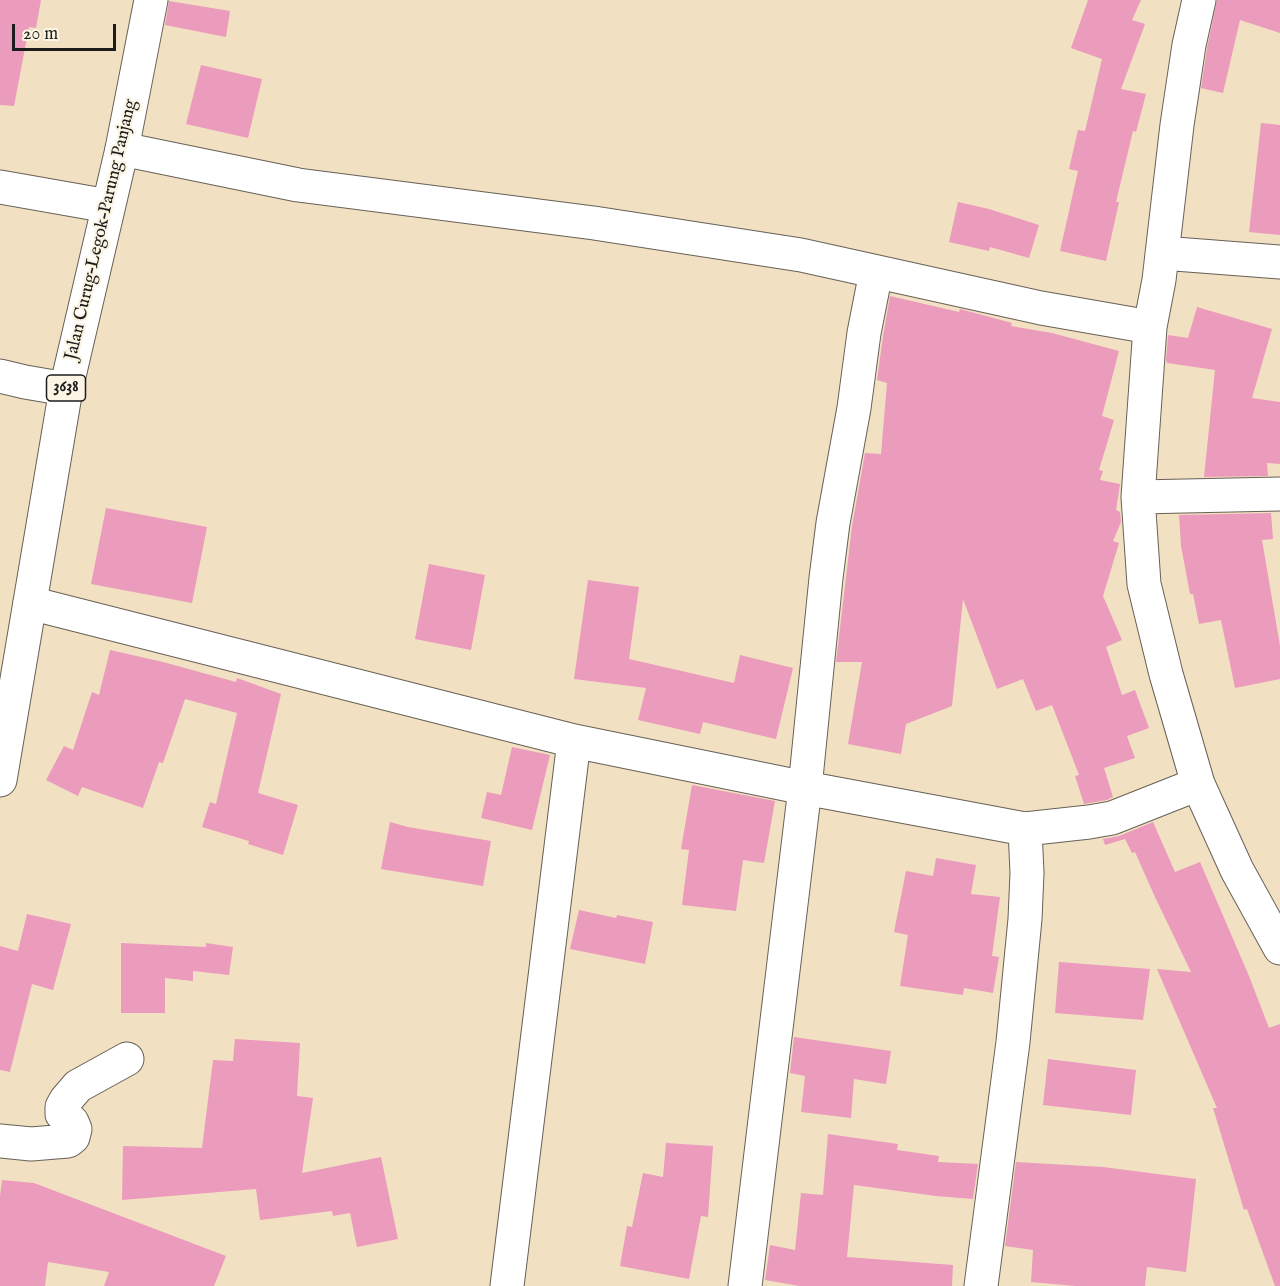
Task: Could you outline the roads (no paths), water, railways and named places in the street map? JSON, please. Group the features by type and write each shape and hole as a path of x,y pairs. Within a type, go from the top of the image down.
{"street":[{"name":"Jalan Curug–Legok–Parung Panjang","path":"0,780 66,389 122,149 151,0"},
{"path":"1199,0 1176,125 1159,280 1150,327 1138,498 1144,584 1166,674 1198,784 1237,870 1280,948"},
{"path":"122,149 298,185 594,222 801,255 1041,308 1150,327"},
{"path":"0,187 108,206"},
{"path":"1162,253 1280,262"},
{"path":"745,1286 805,789 819,638 833,523 876,272"},
{"path":"0,376 66,389"},
{"path":"1138,498 1280,494"},
{"path":"30,603 574,741 805,789 1025,829 1112,818 1198,784"},
{"path":"507,1286 574,741"},
{"path":"981,1286 1013,1042 1026,919 1025,829"},
{"path":"0,1141 31,1144 68,1141 73,1137 75,1129 72,1122 62,1114 62,1107 66,1100 78,1086 127,1059"}]}
